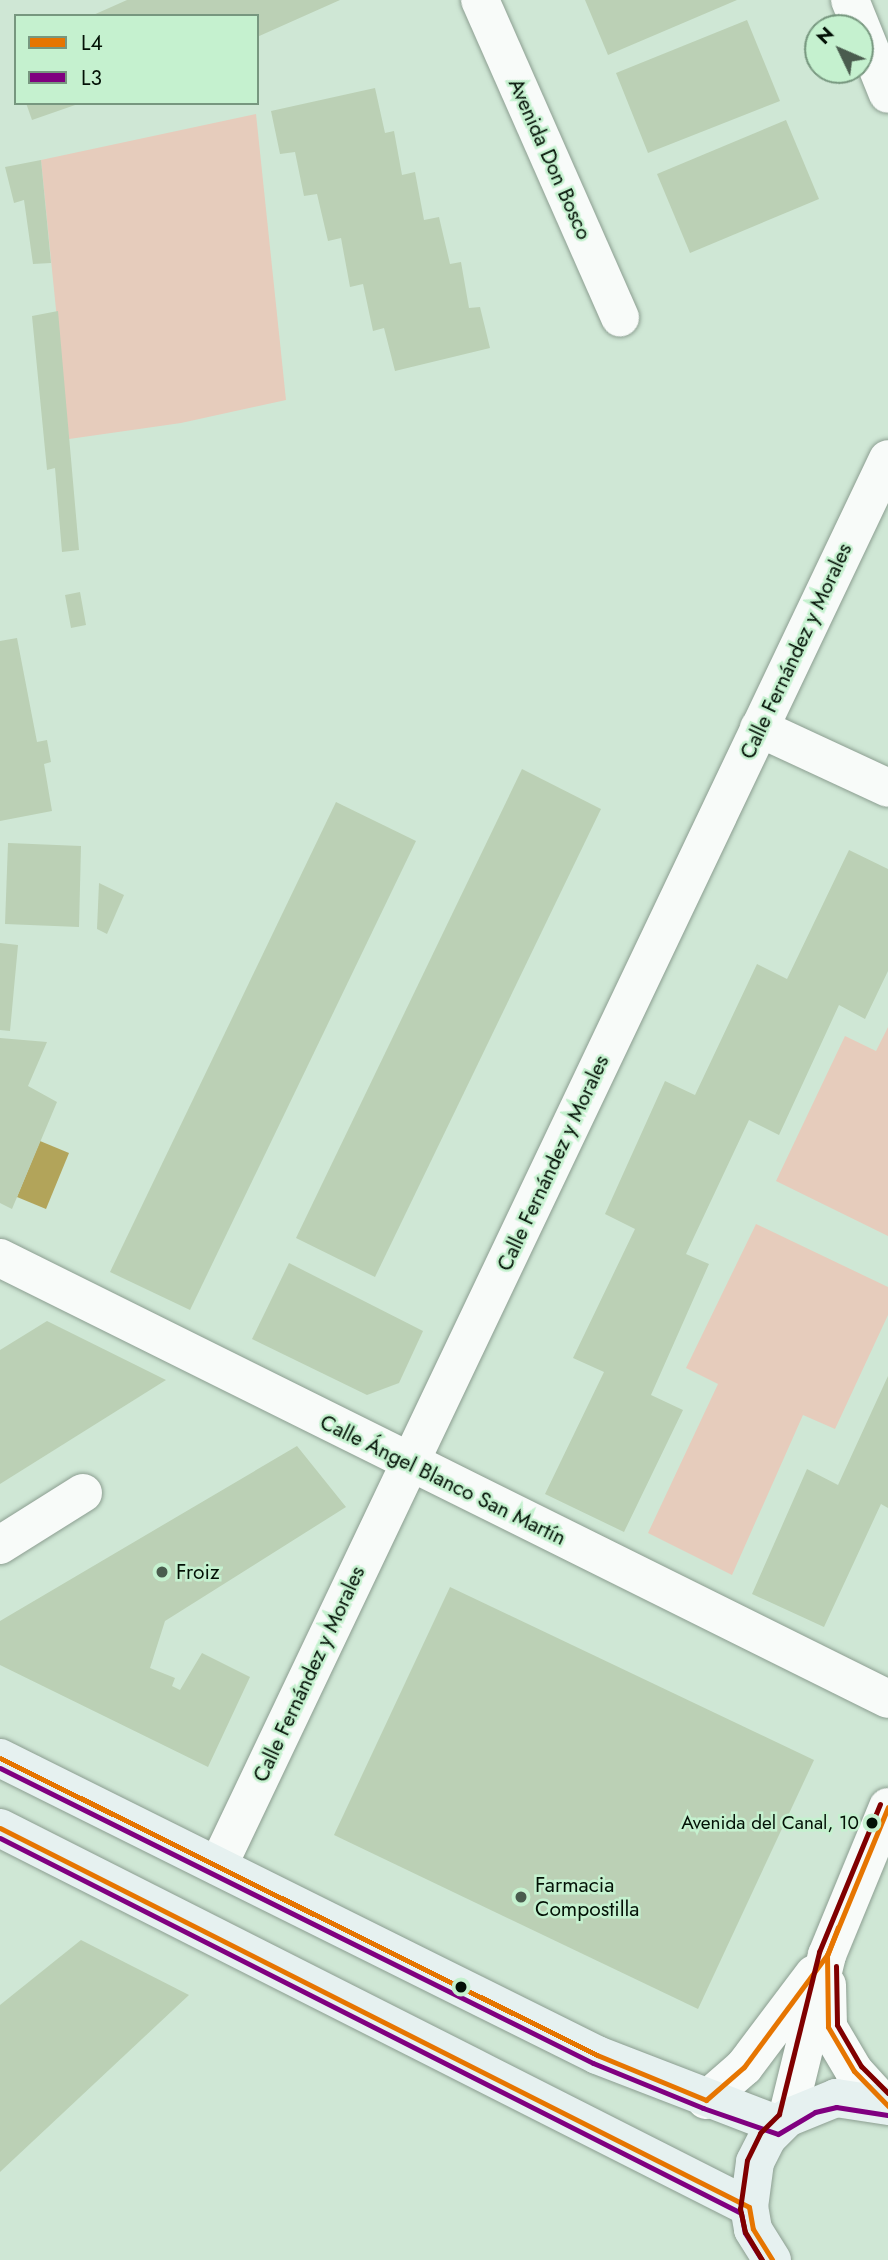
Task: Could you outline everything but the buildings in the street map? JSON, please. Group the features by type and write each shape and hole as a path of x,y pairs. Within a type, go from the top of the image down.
{"main road":[{"path":"0,1758 597,2055 706,2100 782,2121"},
{"path":"0,1828 749,2207"},
{"path":"772,2260 754,2229 749,2207 755,2162 782,2121 836,2098 886,2105"}],"street":[{"name":"Avenida Don Bosco","path":"480,0 620,318"},
{"path":"850,0 888,94"},
{"name":"Calle Fernández y Morales","path":"218,1867 888,459"},
{"path":"760,728 888,788"},
{"name":"Calle Ángel Blanco San Martín","path":"0,1258 409,1464 888,1699"},
{"path":"0,1545 83,1493"},
{"path":"782,2121 827,1955 888,1807"},
{"path":"706,2100 744,2067 827,1955"},
{"path":"827,1955 828,2026 854,2071 886,2105"}],"shaded area":[{"path":"256,114 286,400 181,423 69,439 41,160"},
{"path":"888,1027 888,1236 776,1181 845,1036 876,1051"},
{"path":"40,1141 69,1153 46,1209 17,1197"},
{"path":"756,1224 888,1287 888,1315 835,1429 803,1415 732,1575 648,1533 718,1384 686,1368"}],"transit line":[{"name":"L4","path":"0,1758 597,2055 706,2100 744,2067 827,1955 888,1807"},
{"name":"L3","path":"0,1768 593,2063 703,2108 778,2134 815,2112 836,2107 887,2115"},
{"path":"762,2260 745,2232 740,2209 747,2160 760,2133 779,2114 819,1952 880,1804"},
{"name":"L4","path":"0,1828 749,2207 753,2229 772,2260"},
{"name":"L3","path":"0,1838 741,2213 745,2233 762,2260"},
{"name":"L4","path":"838,1927 827,1955 828,2027 854,2071 888,2106"},
{"path":"836,1966 837,2025 861,2066 888,2093"}],"place":[{"name":"Froiz","path":"162,1572"},
{"name":"Avenida del Canal, 10","path":"872,1823"},
{"name":"Farmacia Compostilla","path":"521,1897"}]}
